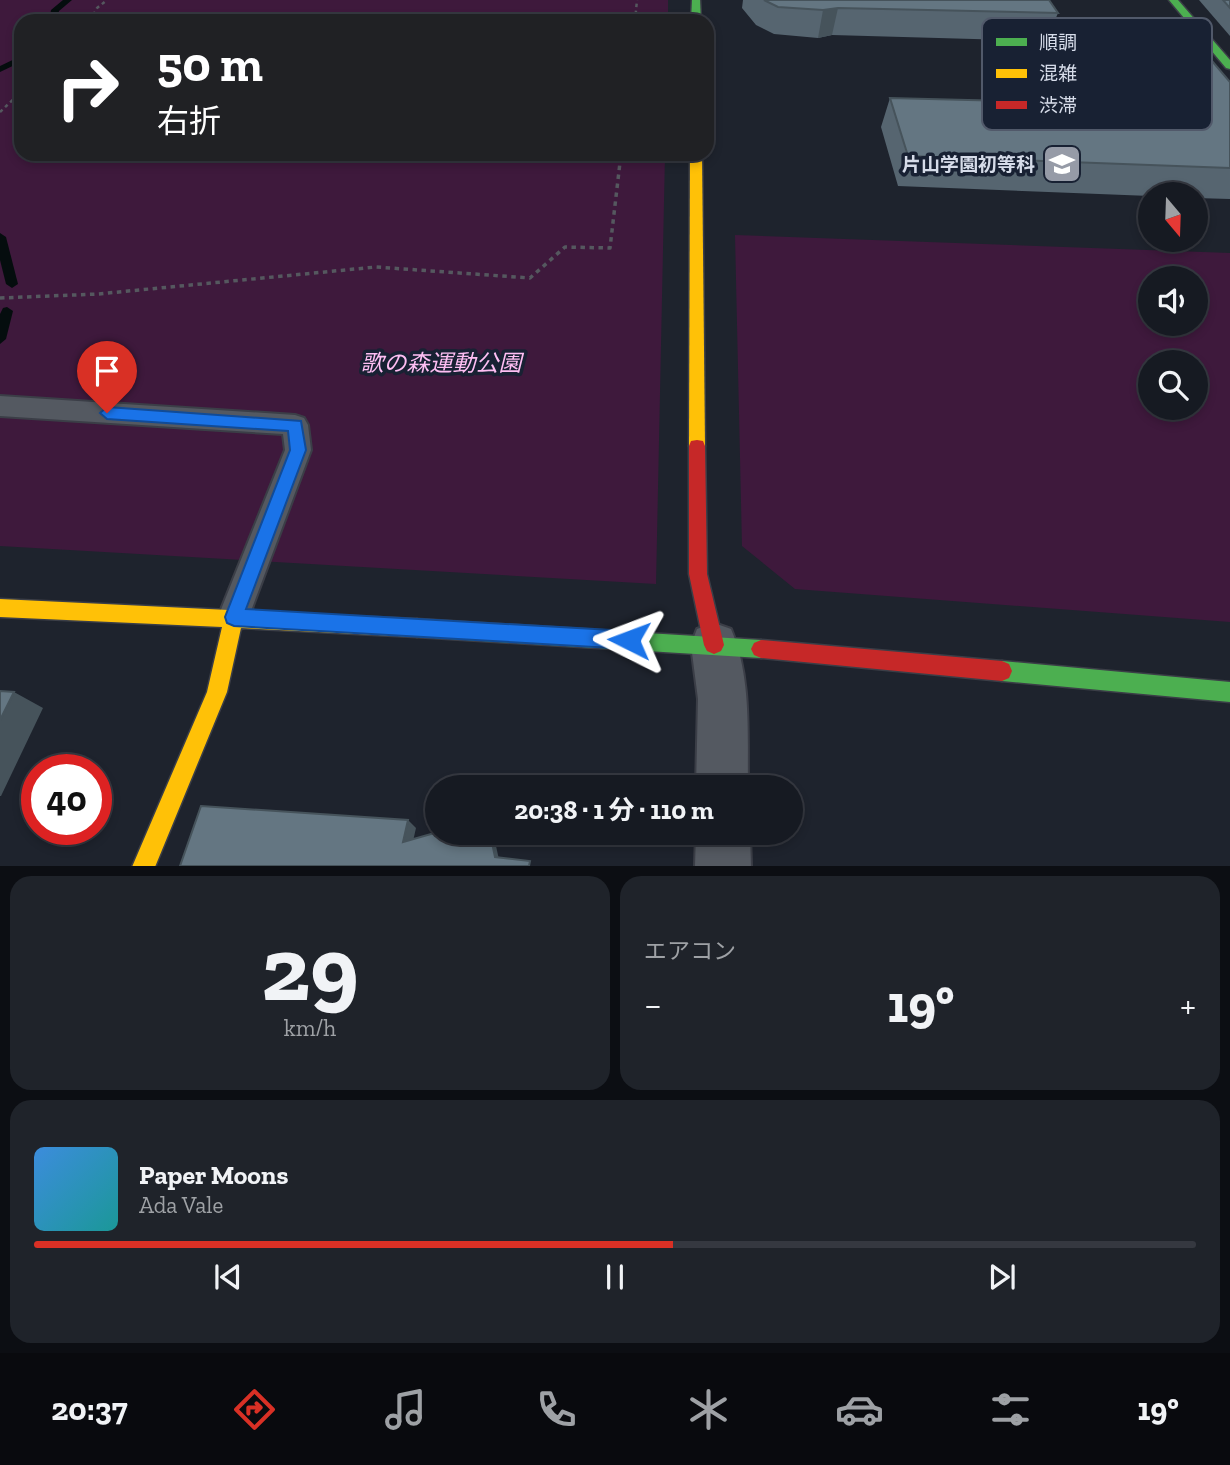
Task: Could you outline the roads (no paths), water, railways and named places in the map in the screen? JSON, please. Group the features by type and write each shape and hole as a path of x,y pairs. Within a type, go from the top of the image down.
{"street":[{"path":"1173,0 1189,18"},
{"path":"1212,45 1230,66"},
{"path":"696,161 698,574 714,645 722,699 722,775"},
{"path":"0,608 234,617 714,645 1230,692"},
{"path":"144,866 217,692 234,617"},
{"path":"723,845 723,866"}],"lane":[{"path":"0,407 295,425 298,450 234,617"}],"waterway":[{"path":"54,14 55,10 68,0"},
{"path":"0,69 14,62"},
{"path":"0,237 12,284"},
{"path":"0,339 7,311"}],"place":[{"name":"片山学園初等科","path":"1062,164"}],"park label":[{"name":"歌の森運動公園","path":"441,363"}]}
